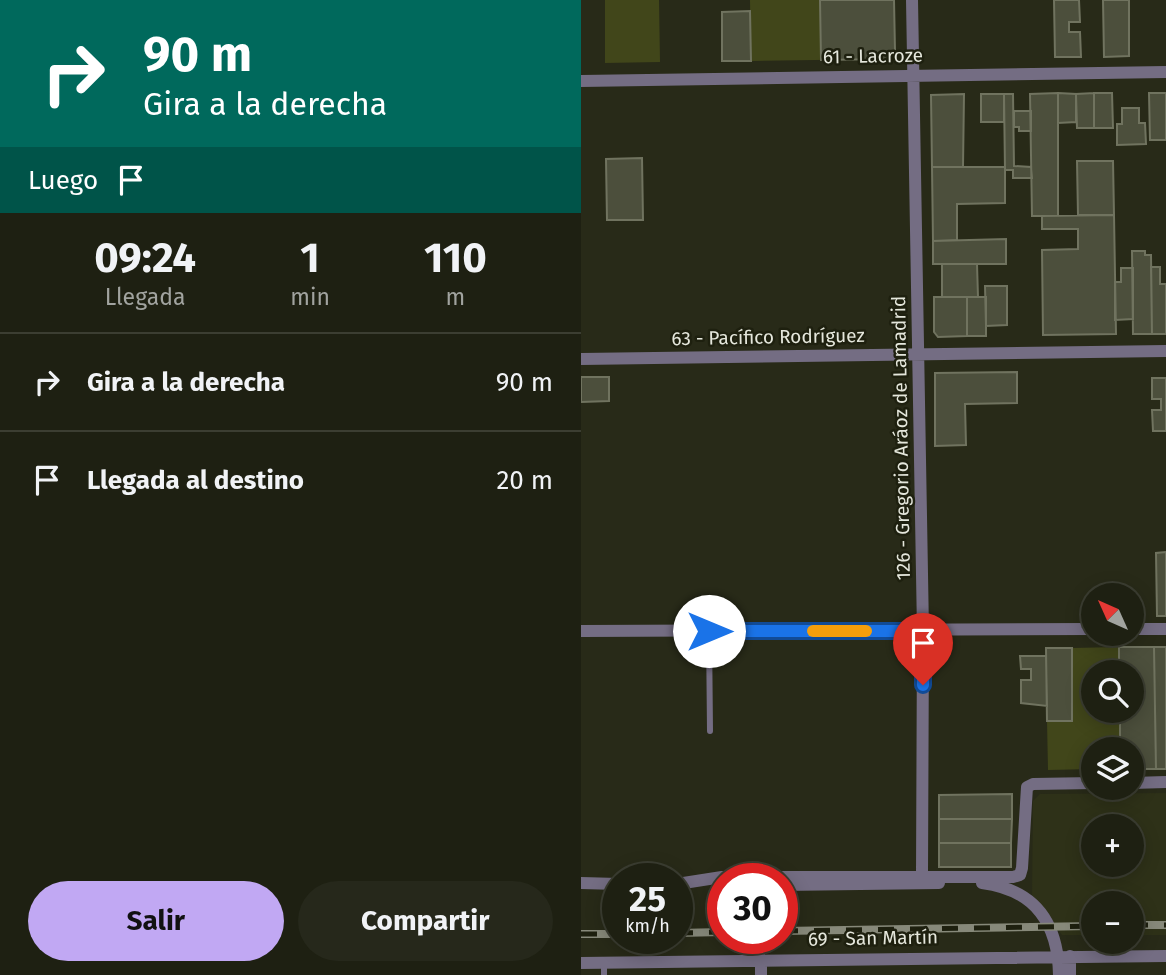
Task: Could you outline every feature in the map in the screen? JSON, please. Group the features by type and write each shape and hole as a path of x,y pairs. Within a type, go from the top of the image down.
{"street":[{"name":"126 - Gregorio Aráoz de Lamadrid","path":"912,0 923,631 922,875"},
{"name":"61 - Lacroze","path":"581,81 1166,72"},
{"name":"63 - Pacífico Rodríguez","path":"581,359 1166,351"},
{"path":"581,631 1081,629"},
{"path":"1145,629 1166,629"},
{"path":"1144,783 1166,782"},
{"path":"693,882 722,877 1020,876 1027,787 1033,784 1081,783"},
{"path":"581,883 602,884"},
{"path":"798,885 972,883 1000,886 1032,904 1047,919 1059,952 1059,975"},
{"path":"1052,956 1052,975"},
{"path":"1070,956 1070,975"},
{"name":"69 - San Martín","path":"581,963 604,969 761,959 1166,956"},
{"path":"761,959 761,975"}],"lane":[{"path":"709,631 711,731"}],"shaded area":[{"path":"605,0 659,0 660,62 605,63"},
{"path":"750,0 894,0 895,51 887,59 751,61"},
{"path":"1119,647 1119,660 1081,660 1081,723 1120,723 1120,737 1081,737 1081,769 1048,770 1047,721 1072,721 1072,648"},
{"path":"1144,793 1166,793 1166,935 1144,935 1144,891 1081,891 1081,935 1062,935 1032,895 1033,801 1040,794 1081,794 1081,800 1144,800"}],"building":[{"path":"820,0 894,0 895,51 887,59 821,60"},
{"path":"1054,0 1079,0 1080,22 1069,22 1069,32 1080,32 1081,57 1055,57"},
{"path":"1103,0 1129,0 1129,56 1104,57"},
{"path":"750,11 751,61 722,61 722,12"},
{"path":"1058,93 1076,94 1076,122 1058,123"},
{"path":"1058,93 1058,216 1032,216 1030,94"},
{"path":"1094,93 1094,128 1077,128 1076,94"},
{"path":"1094,93 1112,93 1113,128 1094,128"},
{"path":"1149,93 1166,93 1166,140 1150,140"},
{"path":"964,94 963,167 932,167 931,95"},
{"path":"981,94 1004,94 1004,122 981,122"},
{"path":"1004,94 1013,94 1014,166 1031,167 1032,178 1013,178 1013,170 1005,170"},
{"path":"1122,108 1139,108 1139,123 1145,123 1146,144 1117,145 1117,124 1122,124"},
{"path":"1014,111 1031,111 1031,131 1019,131 1019,127 1014,127"},
{"path":"642,158 643,220 607,220 606,159"},
{"path":"1077,161 1113,161 1114,215 1078,215"},
{"path":"932,167 1005,167 1005,203 957,204 957,240 933,241"},
{"path":"1114,215 1116,334 1043,335 1042,250 1078,249 1078,229 1042,229 1042,216"},
{"path":"1006,239 1006,264 933,264 933,241"},
{"path":"1132,251 1145,251 1145,255 1151,255 1152,334 1133,334"},
{"path":"942,264 977,264 978,297 942,297"},
{"path":"1151,267 1160,267 1160,284 1166,284 1166,334 1152,334"},
{"path":"1121,268 1133,268 1133,319 1115,320 1115,282 1121,282"},
{"path":"985,286 1007,286 1007,325 986,326"},
{"path":"934,297 967,297 967,336 938,337 934,332"},
{"path":"967,297 986,297 986,336 967,336"},
{"path":"1017,372 1017,403 965,404 966,445 935,446 935,373"},
{"path":"581,377 609,377 609,401 581,402"},
{"path":"1152,378 1166,378 1166,431 1153,431 1152,410 1161,410 1161,399 1152,399"},
{"path":"1166,552 1166,616 1157,616 1156,553"},
{"path":"1119,647 1154,647 1156,769 1144,769 1144,737 1120,737 1120,723 1144,723 1144,660 1119,660"},
{"path":"1154,647 1166,647 1166,769 1156,769"},
{"path":"1046,648 1072,648 1072,721 1047,721"},
{"path":"1020,656 1046,656 1047,706 1021,703 1021,680 1031,680 1031,669 1021,669"},
{"path":"1012,794 1012,819 939,819 939,795"},
{"path":"939,819 1012,819 1011,843 939,843"},
{"path":"939,843 1011,843 1011,867 939,867"}],"railway":[{"path":"1144,925 1166,925"},
{"path":"798,931 1081,926"},
{"path":"693,933 707,932"},
{"path":"581,934 602,934"}],"slow traffic":[{"path":"813,631 866,631"}],"route":[{"path":"709,631 923,631 923,685"}]}
